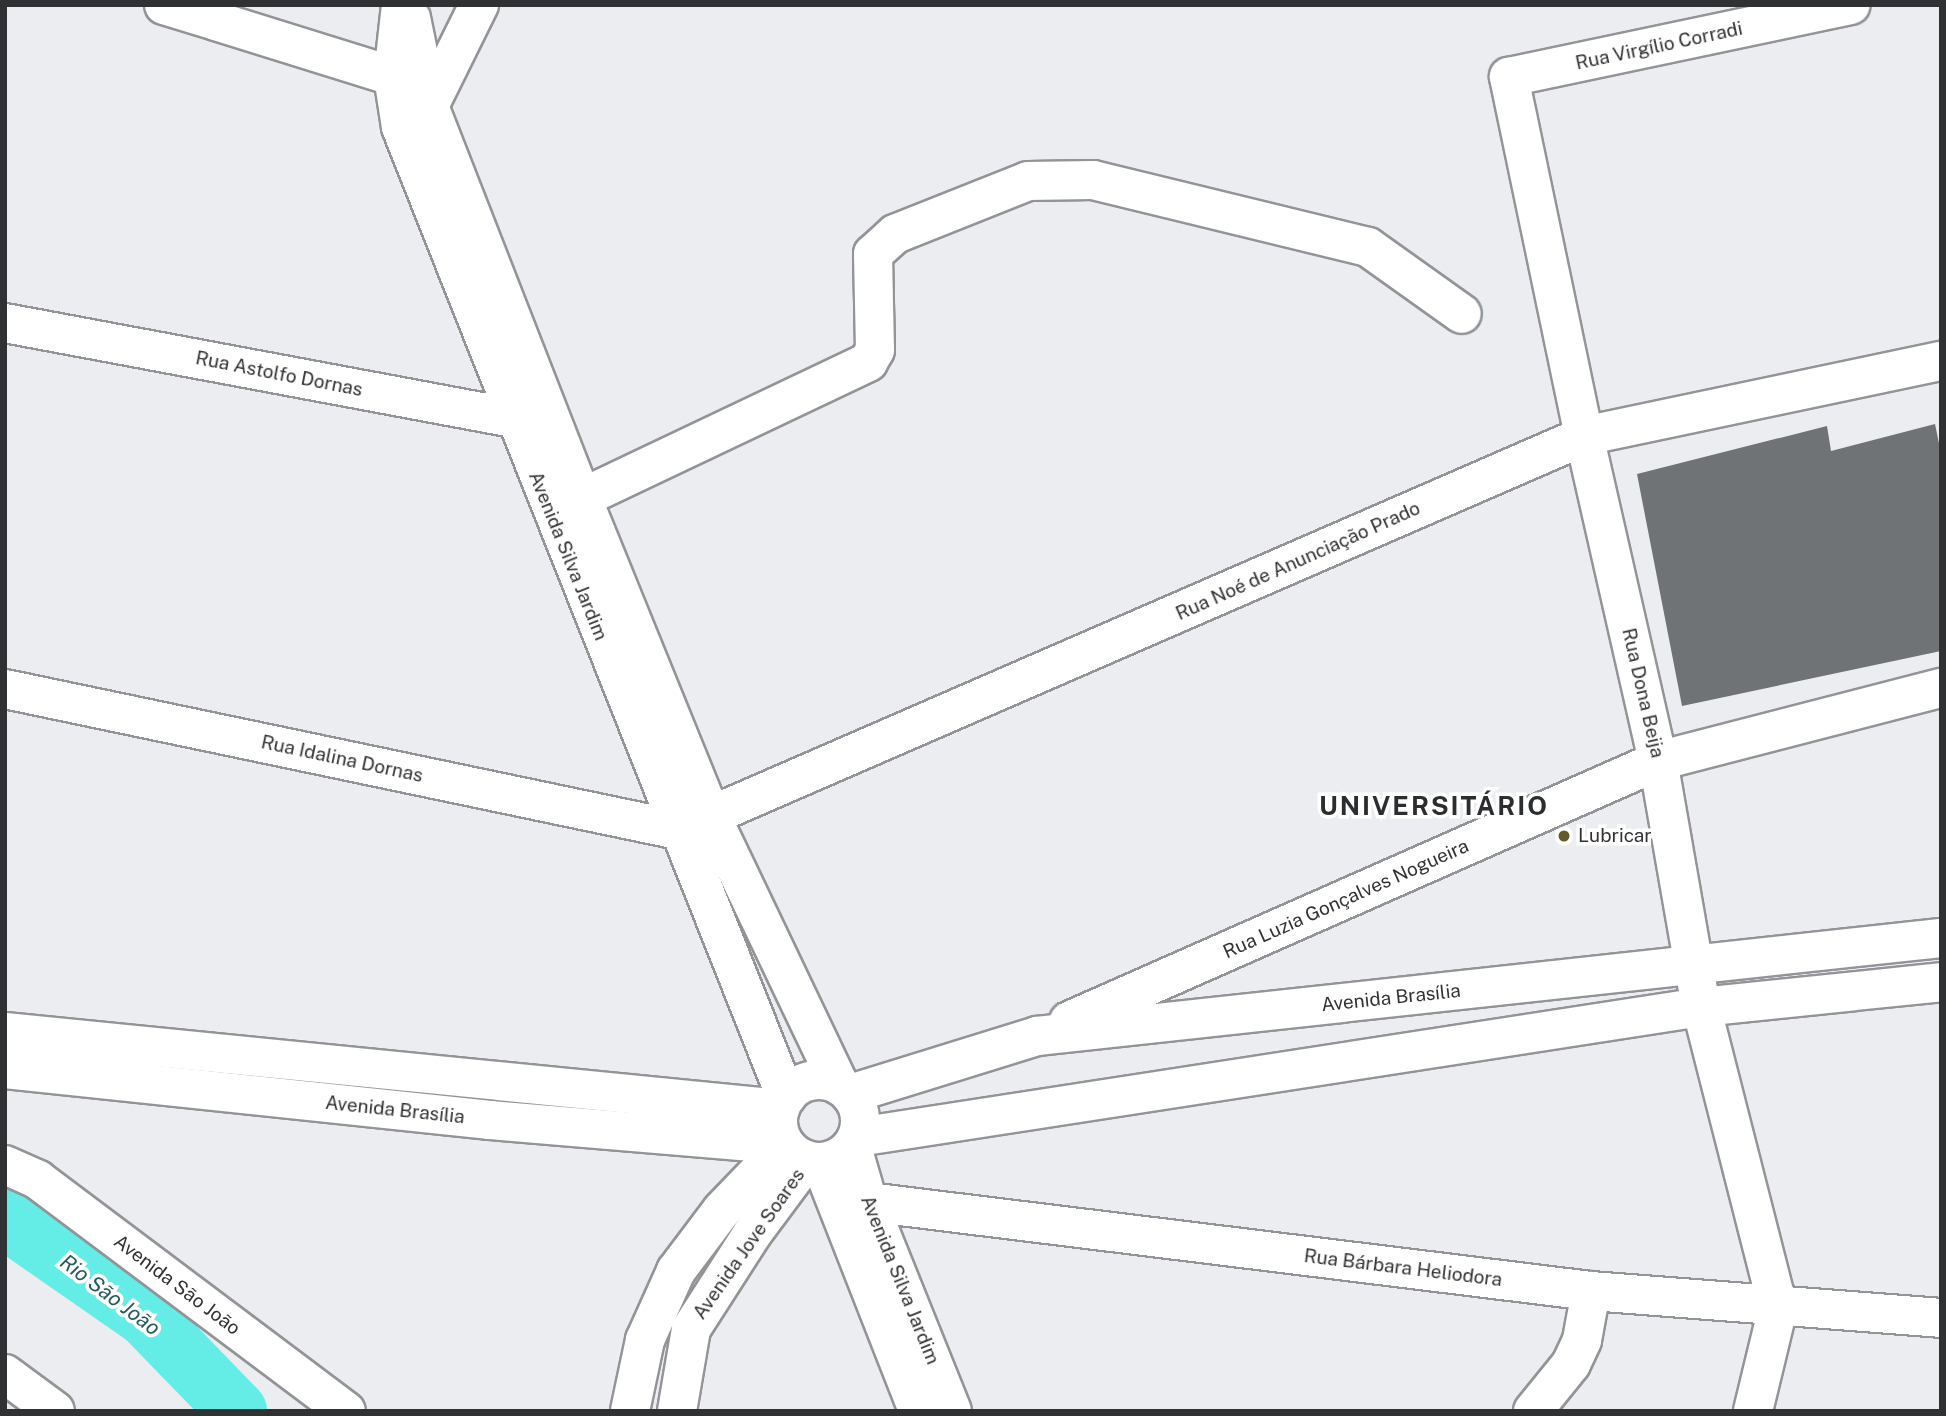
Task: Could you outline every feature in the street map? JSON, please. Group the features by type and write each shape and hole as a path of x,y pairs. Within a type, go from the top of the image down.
{"main road":[{"path":"164,5 211,13 393,76"},
{"name":"Avenida Silva Jardim","path":"401,5 393,76 401,127 513,418 695,824 860,1114 810,1138"},
{"name":"Avenida Silva Jardim","path":"408,5 429,106 582,498 695,824 810,1138 918,1411"},
{"path":"429,106 479,5"},
{"name":"Rua Virgílio Corradi","path":"1509,77 1851,5"},
{"name":"Rua Dona Beija","path":"1509,77 1584,436 1658,761 1701,1007 1778,1308"},
{"path":"582,498 867,362 875,350 873,254 895,234 1028,181 1093,180 1368,247 1462,314"},
{"name":"Rua Astolfo Dornas","path":"5,323 554,426"},
{"name":"Rua Noé de Anunciação Prado","path":"695,824 1584,436 1941,362"},
{"name":"Rua Luzia Gonçalves Nogueira","path":"1037,1036 1658,761 1941,688"},
{"name":"Rua Idalina Dornas","path":"5,689 695,824"},
{"name":"Avenida Brasília","path":"845,1090 1037,1036 1941,938"},
{"name":"Avenida Brasília","path":"5,1069 491,1120 810,1138 1701,1007 1941,982"},
{"name":"Avenida Brasília","path":"5,1032 494,1080 810,1138"},
{"path":"491,1120 494,1080"},
{"path":"810,1138 805,1083 845,1090"},
{"name":"Avenida Silva Jardim","path":"810,1138 867,1202 952,1411"},
{"name":"Avenida Jove Soares","path":"630,1411 645,1340 676,1271 722,1210 768,1161 810,1138"},
{"name":"Avenida Jove Soares","path":"677,1411 691,1329 810,1138"},
{"name":"Avenida São João","path":"5,1165 38,1180 346,1411"},
{"name":"Rua Bárbara Heliodora","path":"867,1202 1591,1292 1778,1308 1941,1318"},
{"path":"1533,1411 1571,1364 1582,1340 1591,1292"},
{"path":"1753,1411 1778,1308"},
{"path":"5,1374 55,1411"}],"building":[{"path":"1935,424 1941,453 1941,651 1682,706 1637,474 1827,426 1831,451"}],"waterway":[{"name":"Rio São João","path":"5,1219 146,1317 237,1411"}],"place":[{"name":"Lubricar","path":"1564,836"}],"district":[{"name":"UNIVERSITÁRIO","path":"1434,806"}]}
